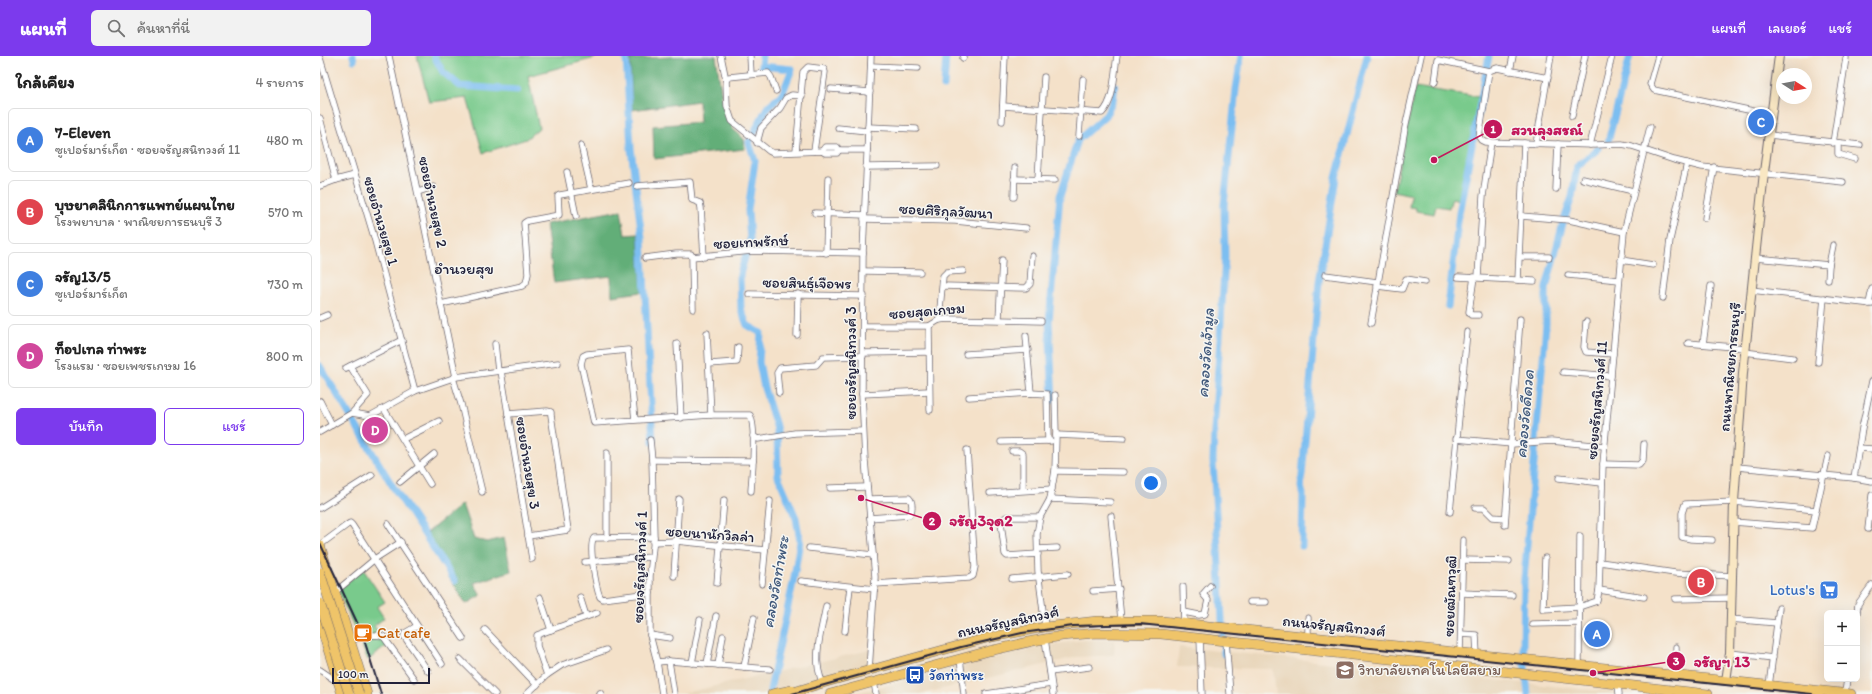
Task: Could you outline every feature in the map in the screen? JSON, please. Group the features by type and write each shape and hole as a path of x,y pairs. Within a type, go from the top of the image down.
{"main road":[{"name":"ถนนพาณิชยการธนบุรี","path":"1726,681 1730,653 1733,522 1745,350 1764,172 1779,56"},
{"path":"320,545 367,694"},
{"path":"320,572 359,694"},
{"path":"320,603 349,694"},
{"path":"1121,620 1122,633"},
{"name":"ถนนจรัญสนิทวงศ์","path":"772,694 821,683 987,638 1045,627 1097,621 1121,620 1184,624 1848,694"},
{"path":"320,624 342,694"},
{"name":"ถนนจรัญสนิทวงศ์","path":"830,694 874,680 960,658 1045,639 1062,636 1122,633 1161,634 1200,638 1708,694"},
{"path":"1319,651 1320,638"},
{"path":"330,655 340,664 346,662 349,659 351,644"},
{"name":"ถนนจรัญสนิทวงศ์","path":"788,694 821,683"}],"street":[{"name":"ซอยอำนวยสุข 2","path":"389,56 441,304 454,378 482,492"},
{"path":"721,56 723,73 726,80 727,106 730,118 756,142 772,153 822,151 825,147 837,147 840,150 867,150"},
{"path":"750,56 751,74"},
{"name":"ซอยจรัญสนิทวงศ์ 3","path":"869,670 875,587 863,432 862,394 864,326 863,253 871,56"},
{"path":"1002,121 1005,56"},
{"path":"1003,106 1102,113 1105,110 1112,90 1117,56"},
{"path":"1371,323 1405,128 1421,56"},
{"path":"1510,71 1513,56"},
{"path":"1536,144 1551,56"},
{"path":"1572,116 1585,56"},
{"path":"1590,145 1612,56"},
{"path":"1658,56 1650,84 1651,88 1654,90 1772,115"},
{"name":"ซอยอำนวยสุข 1","path":"320,58 374,237 415,392"},
{"path":"1846,58 1836,143 1838,154 1855,159"},
{"path":"1434,82 1438,60 1487,70 1497,68 1548,78"},
{"path":"796,151 804,72 811,66 824,69 814,151"},
{"path":"871,66 918,68"},
{"path":"1487,70 1479,137 1481,140 1524,144 1622,144 1687,164 1843,182"},
{"path":"726,80 729,77 751,74 770,75 776,91"},
{"path":"1038,180 1044,77"},
{"path":"1079,136 1083,80"},
{"path":"830,89 870,92"},
{"path":"756,142 761,128 780,108 786,98 792,95 802,96"},
{"path":"320,118 336,180"},
{"name":"ซอยจรัญสนิทวงศ์ 11","path":"1599,590 1604,446 1624,232 1650,127"},
{"path":"838,128 916,129"},
{"path":"1769,135 1860,145"},
{"path":"1479,315 1471,315 1469,312 1476,277 1483,196 1491,142"},
{"path":"581,144 591,189"},
{"path":"1518,280 1524,144"},
{"path":"1556,189 1558,144"},
{"path":"1663,298 1670,240 1687,164"},
{"path":"866,167 937,166"},
{"path":"1705,218 1714,167"},
{"path":"1014,196 1015,168"},
{"path":"567,172 576,216"},
{"path":"320,186 355,175"},
{"path":"826,252 828,178"},
{"path":"1014,179 1055,180"},
{"path":"1583,179 1633,191"},
{"path":"637,186 690,182 692,200 700,202 704,257"},
{"path":"441,304 522,286 526,283 528,274 524,223 526,221 559,215 558,196 629,183"},
{"path":"418,192 433,187"},
{"name":"ซอยศิริกุลวัฒนา","path":"814,213 955,221 1026,228"},
{"path":"1521,216 1569,220 1624,232"},
{"path":"1828,280 1833,245"},
{"name":"ซอยเทพรักษ์","path":"693,309 692,257 752,251 863,253"},
{"path":"645,258 676,254 690,254 692,257"},
{"path":"943,286 1000,288 1029,286 1032,256"},
{"path":"1520,257 1549,257"},
{"path":"1755,258 1829,265"},
{"path":"999,319 1002,260"},
{"path":"1621,260 1653,265"},
{"path":"864,271 920,272"},
{"path":"939,320 945,273 963,271"},
{"path":"1325,275 1402,289 1406,279 1425,282"},
{"path":"1568,275 1619,280"},
{"path":"1458,277 1534,281"},
{"path":"1703,344 1711,286"},
{"path":"1751,290 1871,304 1872,289"},
{"name":"ซอยสินธุ์เจือพร","path":"749,294 864,296"},
{"path":"797,335 798,294"},
{"path":"1818,362 1824,298"},
{"path":"320,318 327,315"},
{"name":"ซอยสุดเกษม","path":"864,326 929,326 939,320 999,319 1041,321"},
{"path":"1505,525 1520,319"},
{"path":"1586,322 1584,347 1586,352 1613,354"},
{"path":"929,326 930,410"},
{"path":"1450,512 1467,332"},
{"path":"707,333 711,415"},
{"path":"1026,336 1031,393"},
{"path":"320,432 351,414 368,395 348,367 402,340"},
{"path":"1688,343 1793,358"},
{"name":"ซอยอำนวยสุข 3","path":"495,344 532,559"},
{"path":"677,344 681,418"},
{"path":"708,364 737,362 738,347"},
{"path":"635,420 628,350 587,354 583,356 581,364 594,423 711,415 750,415 754,461 751,491"},
{"path":"966,354 1028,350"},
{"path":"779,393 777,372 780,368 816,364 823,357 929,352"},
{"path":"351,414 370,416 384,410 415,392 454,378 558,362"},
{"path":"1563,372 1611,376"},
{"path":"1854,478 1872,381"},
{"path":"862,394 929,391"},
{"path":"969,397 1031,393 1047,394 1048,441"},
{"path":"1045,627 1039,576 1037,534 1040,517 1050,500 1055,471 1055,395"},
{"path":"320,401 332,424"},
{"path":"384,410 430,484"},
{"path":"508,414 551,412 568,530 528,536"},
{"path":"403,439 439,421"},
{"path":"753,436 758,439 782,434 863,432"},
{"path":"1001,442 1048,441 1056,438 1124,438"},
{"path":"1456,439 1512,444 1552,441 1604,446"},
{"name":"ซอยจรัญสนิทวงศ์ 1","path":"650,440 652,460 653,539 651,557 650,635 657,662 662,694"},
{"path":"1603,464 1639,465 1643,460 1644,444"},
{"path":"1859,448 1872,449"},
{"path":"801,581 850,587 875,587 969,578 974,576 975,572 967,450"},
{"path":"1012,451 1019,451 1022,454 1023,489"},
{"path":"607,453 607,538 594,538 592,540 592,561 599,595 601,598 637,596 650,593"},
{"path":"400,482 434,454"},
{"path":"1733,522 1812,528 1828,456"},
{"path":"652,460 754,461"},
{"path":"1737,467 1872,481"},
{"path":"1055,471 1123,472"},
{"path":"320,508 372,475"},
{"path":"1559,478 1602,483"},
{"path":"830,488 867,487"},
{"path":"990,492 1023,489 1052,489"},
{"path":"1868,529 1872,496"},
{"path":"869,500 909,498 911,500 912,509 909,515 870,518"},
{"path":"674,576 679,499"},
{"path":"717,583 724,500"},
{"path":"1050,500 1110,502"},
{"path":"762,584 770,501"},
{"path":"1712,540 1682,537 1683,506 1688,503 1734,502 1816,510"},
{"path":"1475,508 1484,508 1493,517 1506,518"},
{"path":"1111,516 1121,620"},
{"path":"1040,517 1006,517 1001,523 1004,548 1007,556 1057,548"},
{"path":"320,545 350,523 442,664"},
{"path":"388,524 462,638"},
{"path":"1579,666 1580,536"},
{"name":"ซอยนานักวิลล่า","path":"607,538 653,539 765,550"},
{"name":"ซอยฒัณฑวุฒิ","path":"1460,653 1463,540"},
{"path":"335,592 374,559 401,542"},
{"path":"809,548 873,554"},
{"path":"585,562 651,557"},
{"path":"1545,558 1543,609 1579,607 1596,601 1599,590 1644,597"},
{"path":"1463,560 1509,561"},
{"path":"1600,562 1674,574 1732,576"},
{"path":"1012,579 1068,574"},
{"path":"1857,610 1858,604 1872,585"},
{"path":"1184,612 1199,615 1205,614 1208,600 1203,594 1210,586"},
{"path":"845,631 850,587"},
{"path":"1183,587 1184,624"},
{"path":"1093,591 1119,588"},
{"path":"1462,593 1512,595"},
{"path":"540,597 551,630"},
{"path":"580,597 586,616"},
{"path":"1675,599 1732,598"},
{"path":"1250,602 1266,602"},
{"path":"821,683 818,658 826,606"},
{"path":"1769,686 1779,608"},
{"path":"547,675 536,640 537,635 597,613"},
{"path":"707,664 716,616"},
{"path":"744,667 754,618"},
{"path":"1308,618 1308,637"},
{"path":"692,663 700,620"},
{"path":"1730,620 1777,623"},
{"path":"1532,624 1579,622"},
{"path":"417,626 405,633 404,636 428,671"},
{"path":"485,630 537,685"},
{"path":"1461,634 1476,635 1477,655"},
{"path":"351,644 374,635 383,636 414,679"},
{"path":"650,635 670,638"},
{"path":"718,665 724,636"},
{"path":"1200,638 1202,694"},
{"path":"1045,639 1053,694"},
{"path":"1224,641 1230,694"},
{"path":"1676,647 1676,675"},
{"path":"527,694 547,675 562,665 606,650"},
{"path":"1730,653 1773,658"},
{"path":"960,658 964,694"},
{"path":"460,659 495,694"},
{"path":"657,662 669,661 770,669"},
{"path":"669,661 674,694"},
{"path":"1050,672 1088,667"},
{"path":"320,670 339,684"},
{"path":"874,680 876,694"},
{"path":"1847,682 1848,694"},
{"path":"986,694 1051,684"},
{"path":"1618,684 1619,694"}],"shaded area":[{"path":"1081,640 1115,640 1114,655 1076,657 921,694 853,694 1034,648"},
{"name":"วิทยาลัยเทคโนโลยีสยาม","path":"1179,647 1633,694 1276,694 1273,669 1177,667"},
{"path":"874,649 876,665 767,694 681,694"}],"green space":[{"path":"417,56 595,56 595,58 528,76 539,128 526,139 483,153 467,98 429,102"},
{"path":"716,56 723,106 733,129 744,139 745,149 654,159 653,126 700,122 699,101 632,110 630,59"},
{"path":"1415,87 1479,97 1460,200 1452,198 1449,208 1436,206 1434,214 1416,211 1416,208 1409,207 1411,195 1394,191"},
{"path":"621,210 625,235 638,234 642,292 612,296 611,276 554,283 546,224"},
{"path":"462,504 474,539 487,542 504,538 511,571 474,583 481,595 466,604 423,536"},
{"path":"363,569 385,602 377,607 384,618 374,626 388,645 368,660 338,590"}],"waterway":[{"path":"353,56 354,60"},
{"path":"434,56 443,72 460,86 517,90"},
{"path":"626,56 631,148 642,238 653,442"},
{"name":"คลองวัดท่าพระ","path":"762,56 761,66 792,69 782,95 768,106 749,142 755,161 748,210 750,241 740,274 741,309 747,325 761,333 759,362 764,388 777,429 778,476 796,518 800,541 793,583 770,690"},
{"path":"944,86 946,56"},
{"name":"คลองวัดเจ้ามูล","path":"1224,654 1213,461 1225,257 1224,205 1236,89 1241,56"},
{"path":"1302,546 1303,494 1301,487 1319,282 1336,178 1367,56"},
{"path":"1448,306 1459,213 1489,56"},
{"name":"คลองวัดดีดวด","path":"1608,142 1630,56"},
{"path":"1053,400 1049,321 1060,196 1078,140 1106,115 1113,101 1115,86"},
{"name":"คลองวัดดีดวด","path":"1528,694 1523,649 1524,579 1546,324 1546,288 1563,223 1572,197 1577,166 1598,149"},
{"path":"320,366 392,485 455,581"}],"railway":[{"path":"320,543 362,633 381,694"},
{"path":"792,694 961,647 1022,633 1073,626 1140,624 1812,694"}],"place":[{"name":"จรัญ13/5","path":"1761,122"},
{"name":"สวนลุงสรณ์","path":"1434,160"},
{"name":"ท็อปเทล ท่าพระ","path":"375,430"},
{"name":"จรัญ3จุด2","path":"861,498"},
{"name":"บุษยาคลินิกการแพทย์แผนไทย","path":"1701,582"},
{"name":"Lotus's","path":"1829,590"},
{"name":"Cat cafe","path":"363,633"},
{"name":"7-Eleven","path":"1597,634"},
{"name":"วิทยาลัยเทคโนโลยีสยาม","path":"1345,670"},
{"name":"จรัญฯ 13","path":"1593,673"},
{"name":"วัดท่าพระ","path":"915,675"}],"district":[{"name":"อำนวยสุข","path":"464,268"}]}
